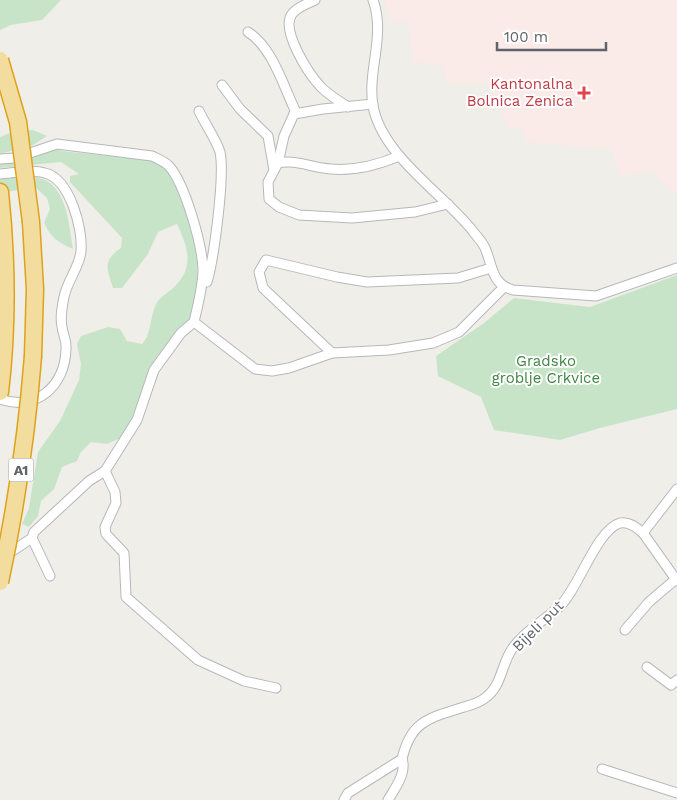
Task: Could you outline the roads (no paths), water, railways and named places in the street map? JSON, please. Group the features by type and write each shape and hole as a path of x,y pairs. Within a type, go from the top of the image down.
{"highway":[{"name":"A1","path":"0,60 18,122 31,222 35,289 29,411 18,491 0,582"},
{"path":"0,192 7,286 0,392"}],"street":[{"path":"315,0 292,14 289,21 290,34 304,64 321,88 348,107"},
{"path":"373,0 379,24 372,79 373,104 386,136 399,156 448,204 481,242 498,282 504,287 596,296 677,268"},
{"path":"248,32 258,39 267,52 295,110 284,136 276,166 268,182 269,199 279,207 299,215 352,218 415,212 448,204"},
{"path":"222,85 240,109 268,136 276,166"},
{"path":"294,114 373,104"},
{"path":"199,111 220,152 221,176 207,280 202,288"},
{"path":"0,159 15,158 57,144 152,156 170,168 194,222 201,250 202,288 194,322 181,333 154,370 137,420 105,471 89,481 34,532 32,538 0,559"},
{"path":"276,166 288,160 332,169 372,166 399,156"},
{"path":"0,174 45,172 59,181 67,192 81,238 81,252 64,294 61,314 62,328 67,347 62,369 50,389 34,401 28,403 10,402 0,399"},
{"path":"332,353 263,288 260,272 266,260 367,282 458,278 491,268"},
{"path":"194,322 254,369 272,371 289,368 332,353 389,350 433,343 459,332 504,287"},
{"path":"105,471 115,492 116,503 105,527 106,534 124,553 126,597 198,660 244,681 276,688"},
{"path":"625,630 649,602 676,580 643,533 677,489"},
{"name":"Bijeli put","path":"402,759 406,741 432,715 477,703 491,692 512,649 559,608 571,592 604,534 620,523 628,523 643,533"},
{"path":"32,538 50,576"},
{"path":"647,667 671,685 677,680"},
{"path":"344,800 348,793 362,783 402,759 404,764 402,776 388,800"},
{"path":"602,769 677,793"}],"place":[{"name":"Kantonalna Bolnica Zenica","path":"584,93"}],"park label":[{"name":"Gradsko groblje Crkvice","path":"546,370"}]}
